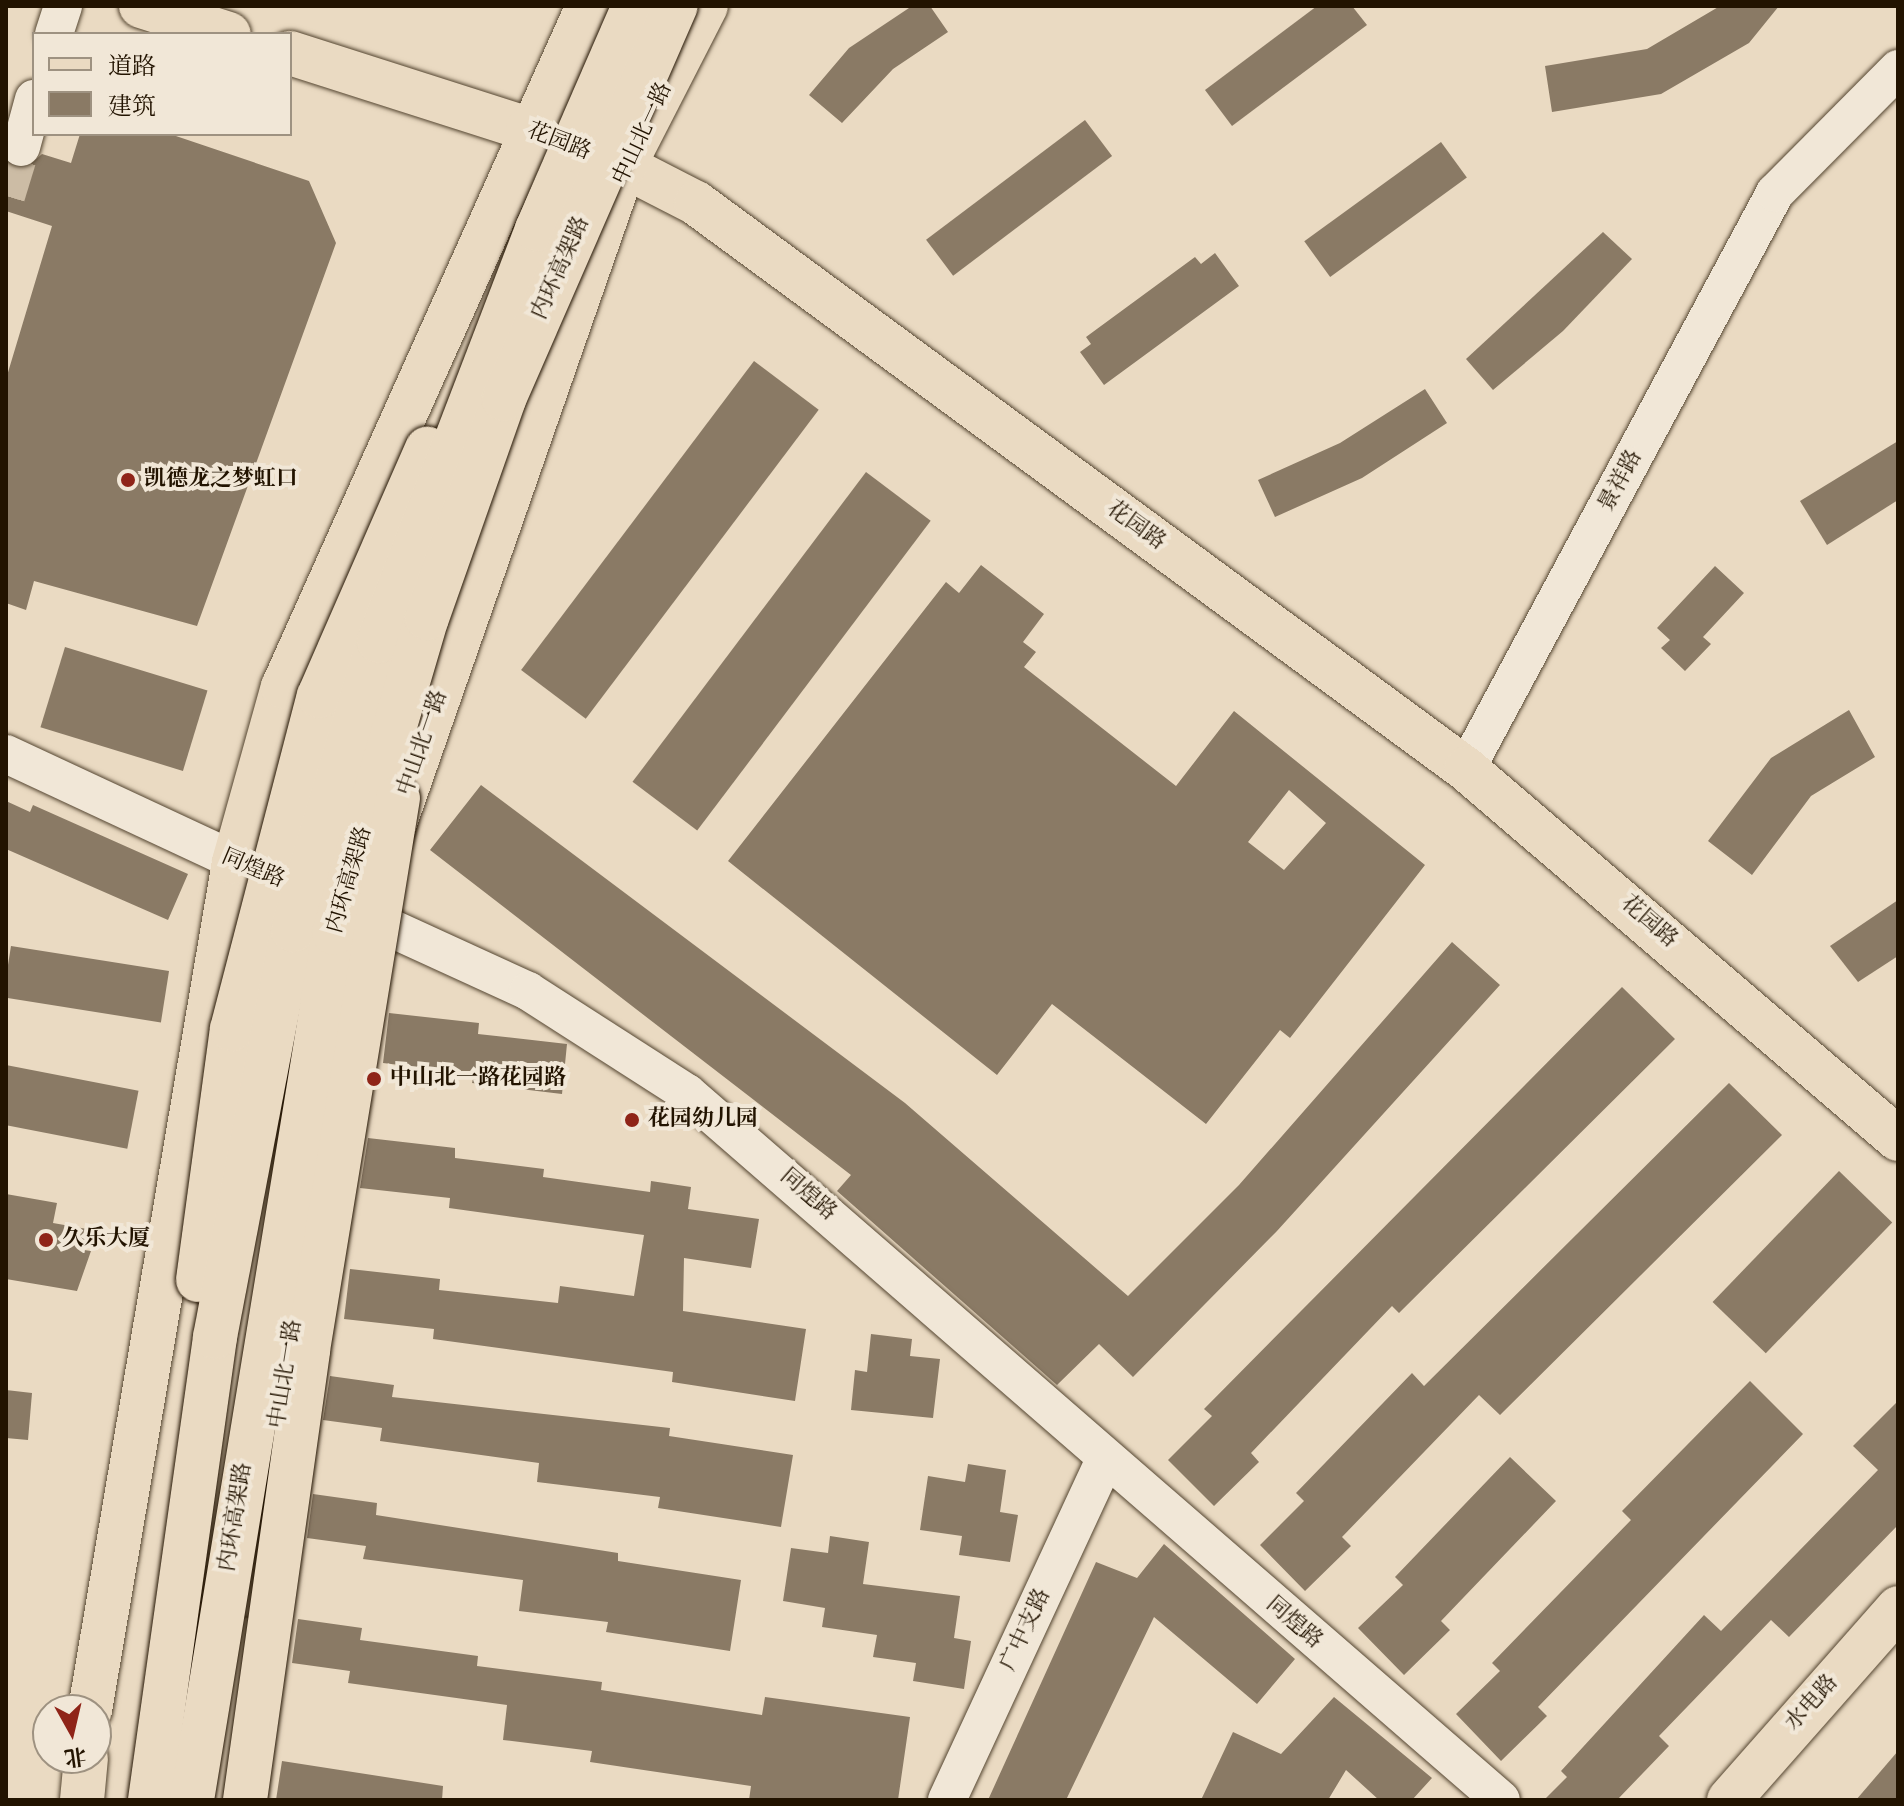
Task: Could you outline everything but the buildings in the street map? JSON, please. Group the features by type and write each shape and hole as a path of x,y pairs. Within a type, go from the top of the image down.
{"main road":[{"path":"141,6 223,32"},
{"path":"93,1694 234,862 283,687 528,129 588,6"},
{"name":"内环高架路","path":"150,1800 215,1337 293,930 379,641 537,229 634,6"},
{"name":"内环高架路","path":"192,1800 334,933 427,618 504,399 676,6"},
{"name":"中山北一路","path":"222,1800 331,1073 363,915 624,166 706,6"},
{"name":"花园路","path":"292,54 528,129 624,166 696,203 1466,769 1898,1139"},
{"path":"126,1800 232,1029 311,727 398,507 537,229"},
{"path":"245,1800 308,1350 427,618"},
{"name":"水电路","path":"1729,1800 1898,1608"},
{"path":"82,1800 84,1774"}],"street":[{"path":"55,32 63,6"},
{"name":"景祥路","path":"1466,769 1775,193 1898,69"},
{"path":"21,147 32,106"},
{"name":"同煌路","path":"6,754 234,862 363,915 540,998 687,1093 1105,1460 1501,1800"},
{"name":"广中支路","path":"947,1800 1105,1460"}],"tunnel":[{"path":"6,196 21,147"}],"place":[{"name":"凯德龙之梦虹口","path":"128,480"},
{"name":"中山北一路花园路","path":"374,1079"},
{"name":"花园幼儿园","path":"632,1120"},
{"name":"久乐大厦","path":"46,1240"}]}
